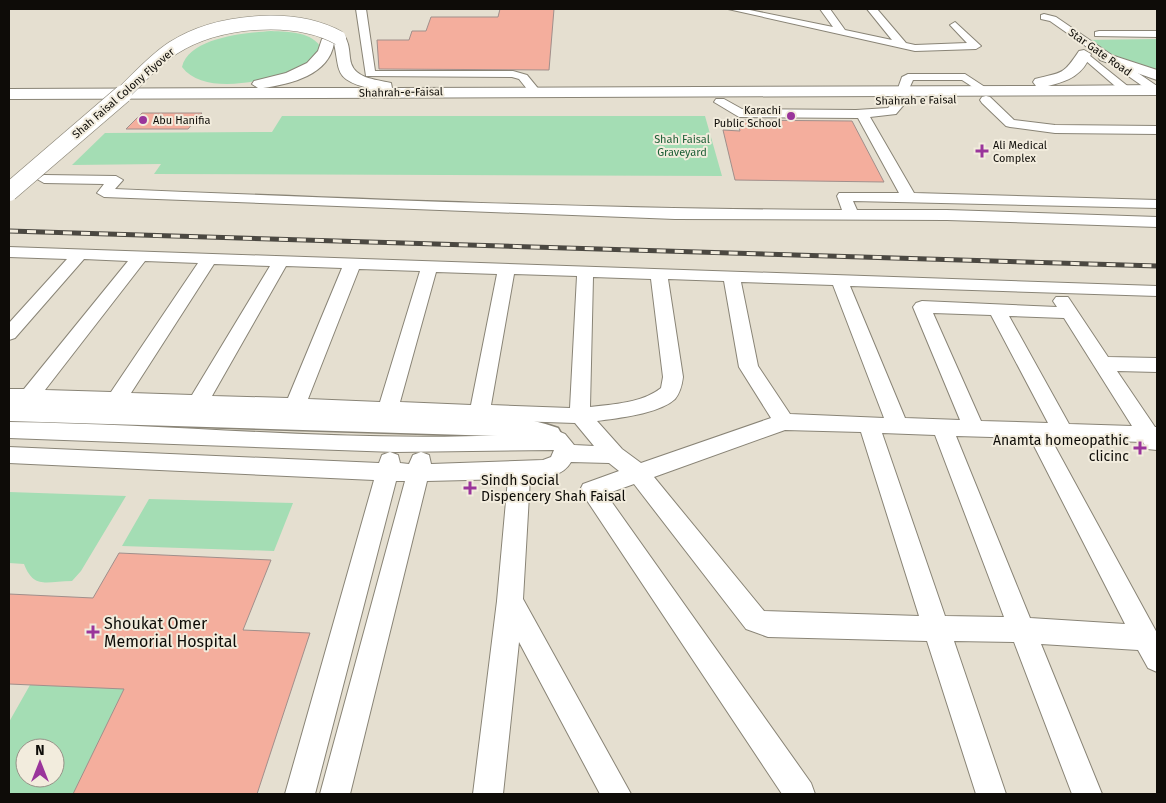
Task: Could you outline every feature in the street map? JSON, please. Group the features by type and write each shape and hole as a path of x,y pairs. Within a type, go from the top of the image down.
{"highway":[{"path":"9,89 248,86 265,84 315,65 333,40 343,43 344,67 357,79 382,86 455,92"},
{"path":"990,94 1059,79 1071,74 1079,67 1084,54"},
{"path":"1105,57 1157,89"},
{"path":"1132,95 1157,89"},
{"name":"Shahrah-e-Faisal","path":"9,94 793,92"},
{"name":"Shahrah e Faisal","path":"793,92 902,96"},
{"name":"Shahrah e Faisal","path":"695,102 990,94 1132,95"},
{"name":"Shahrah-e-Faisal","path":"9,104 695,102"},
{"path":"653,109 695,102"},
{"path":"75,111 117,111"}],"main road":[{"name":"Shah Faisal Colony Flyover","path":"12,198 44,179 183,50 216,36 250,29 288,28 310,32 333,40"},
{"name":"Shah Faisal Colony Flyover","path":"12,198 117,111"},
{"path":"19,404 498,426 522,428 557,443"}],"street":[{"path":"361,9 370,74 514,74 523,77 535,92"},
{"path":"733,9 914,48 976,46 955,25"},
{"path":"788,9 797,23"},
{"path":"826,9 842,33"},
{"path":"872,9 902,45"},
{"name":"Star Gate Road","path":"1034,9 1132,95"},
{"name":"Star Gate Road","path":"1044,17 1053,19 1105,57"},
{"path":"1099,34 1157,34"},
{"path":"720,102 739,113 862,113 892,111 902,96 908,77 965,77 990,94 1010,123 1055,129 1157,130"},
{"path":"862,113 908,196"},
{"path":"44,179 116,180 104,192 502,209 675,214 947,215 1157,222"},
{"path":"851,214 844,196 908,196 1155,206"},
{"path":"934,198 947,215 955,232"},
{"path":"9,266 16,252 659,276 1157,291"},
{"path":"9,334 80,254"},
{"path":"19,404 140,257"},
{"path":"117,400 209,259"},
{"path":"198,402 280,262"},
{"path":"296,406 352,265"},
{"path":"388,409 429,267"},
{"path":"480,413 506,270"},
{"path":"585,273 580,416 614,454 638,473 755,620 761,624 778,626 1022,630 1152,648"},
{"path":"9,396 19,404 117,400 580,416 650,403 667,395 671,388 673,377 659,276"},
{"path":"732,278 749,367 784,422"},
{"path":"840,282 897,425"},
{"path":"1054,289 1154,439"},
{"path":"974,428 922,307 1070,312"},
{"path":"997,310 1062,431"},
{"path":"1103,364 1157,365"},
{"path":"800,794 591,490 784,422 1062,431 1154,439"},
{"path":"868,424 991,794"},
{"path":"942,427 1086,794"},
{"path":"9,430 395,444 557,443 614,454"},
{"path":"1036,430 1152,648"},
{"path":"9,454 387,472 520,471 544,469 559,463 557,443"},
{"path":"300,794 395,444"},
{"path":"334,794 426,444"},
{"path":"488,794 510,601 520,471"},
{"path":"510,601 616,794"}],"green space":[{"path":"271,31 292,32 306,36 318,43 322,49 311,63 303,68 263,80 248,82 217,84 203,81 191,76 182,67 187,57 195,49 207,43 234,35"},
{"path":"1157,39 1157,73 1103,52 1084,40"},
{"name":"Shah Faisal Graveyard","path":"282,116 705,116 722,176 154,174 161,164 72,165 105,133 272,132"},
{"path":"9,492 126,496 81,571 72,581 42,582 32,578 24,564 9,563"},
{"path":"149,499 293,503 274,551 122,546"},
{"path":"132,673 73,794 9,794 9,722 30,685 109,688"}],"building":[{"path":"500,9 554,9 549,70 379,69 377,40 409,40 412,31 426,31 431,17 498,17"},
{"path":"142,113 202,113 188,129 126,129"},
{"name":"Karachi Public School","path":"737,120 852,121 884,182 735,180 723,130 740,131"},
{"path":"119,553 271,560 243,630 310,633 257,794 73,794 124,689 9,684 9,594 93,598"}],"railway":[{"path":"9,231 1157,266"}],"place":[{"name":"Karachi Public School","path":"791,116"},
{"name":"Abu Hanifia","path":"143,120"},
{"name":"Ali Medical Complex","path":"982,151"},
{"name":"Anamta homeopathic clicinc","path":"1140,448"},
{"name":"Sindh Social Dispencery Shah Faisal","path":"470,488"},
{"name":"Shoukat Omer Memorial Hospital","path":"93,632"}]}
